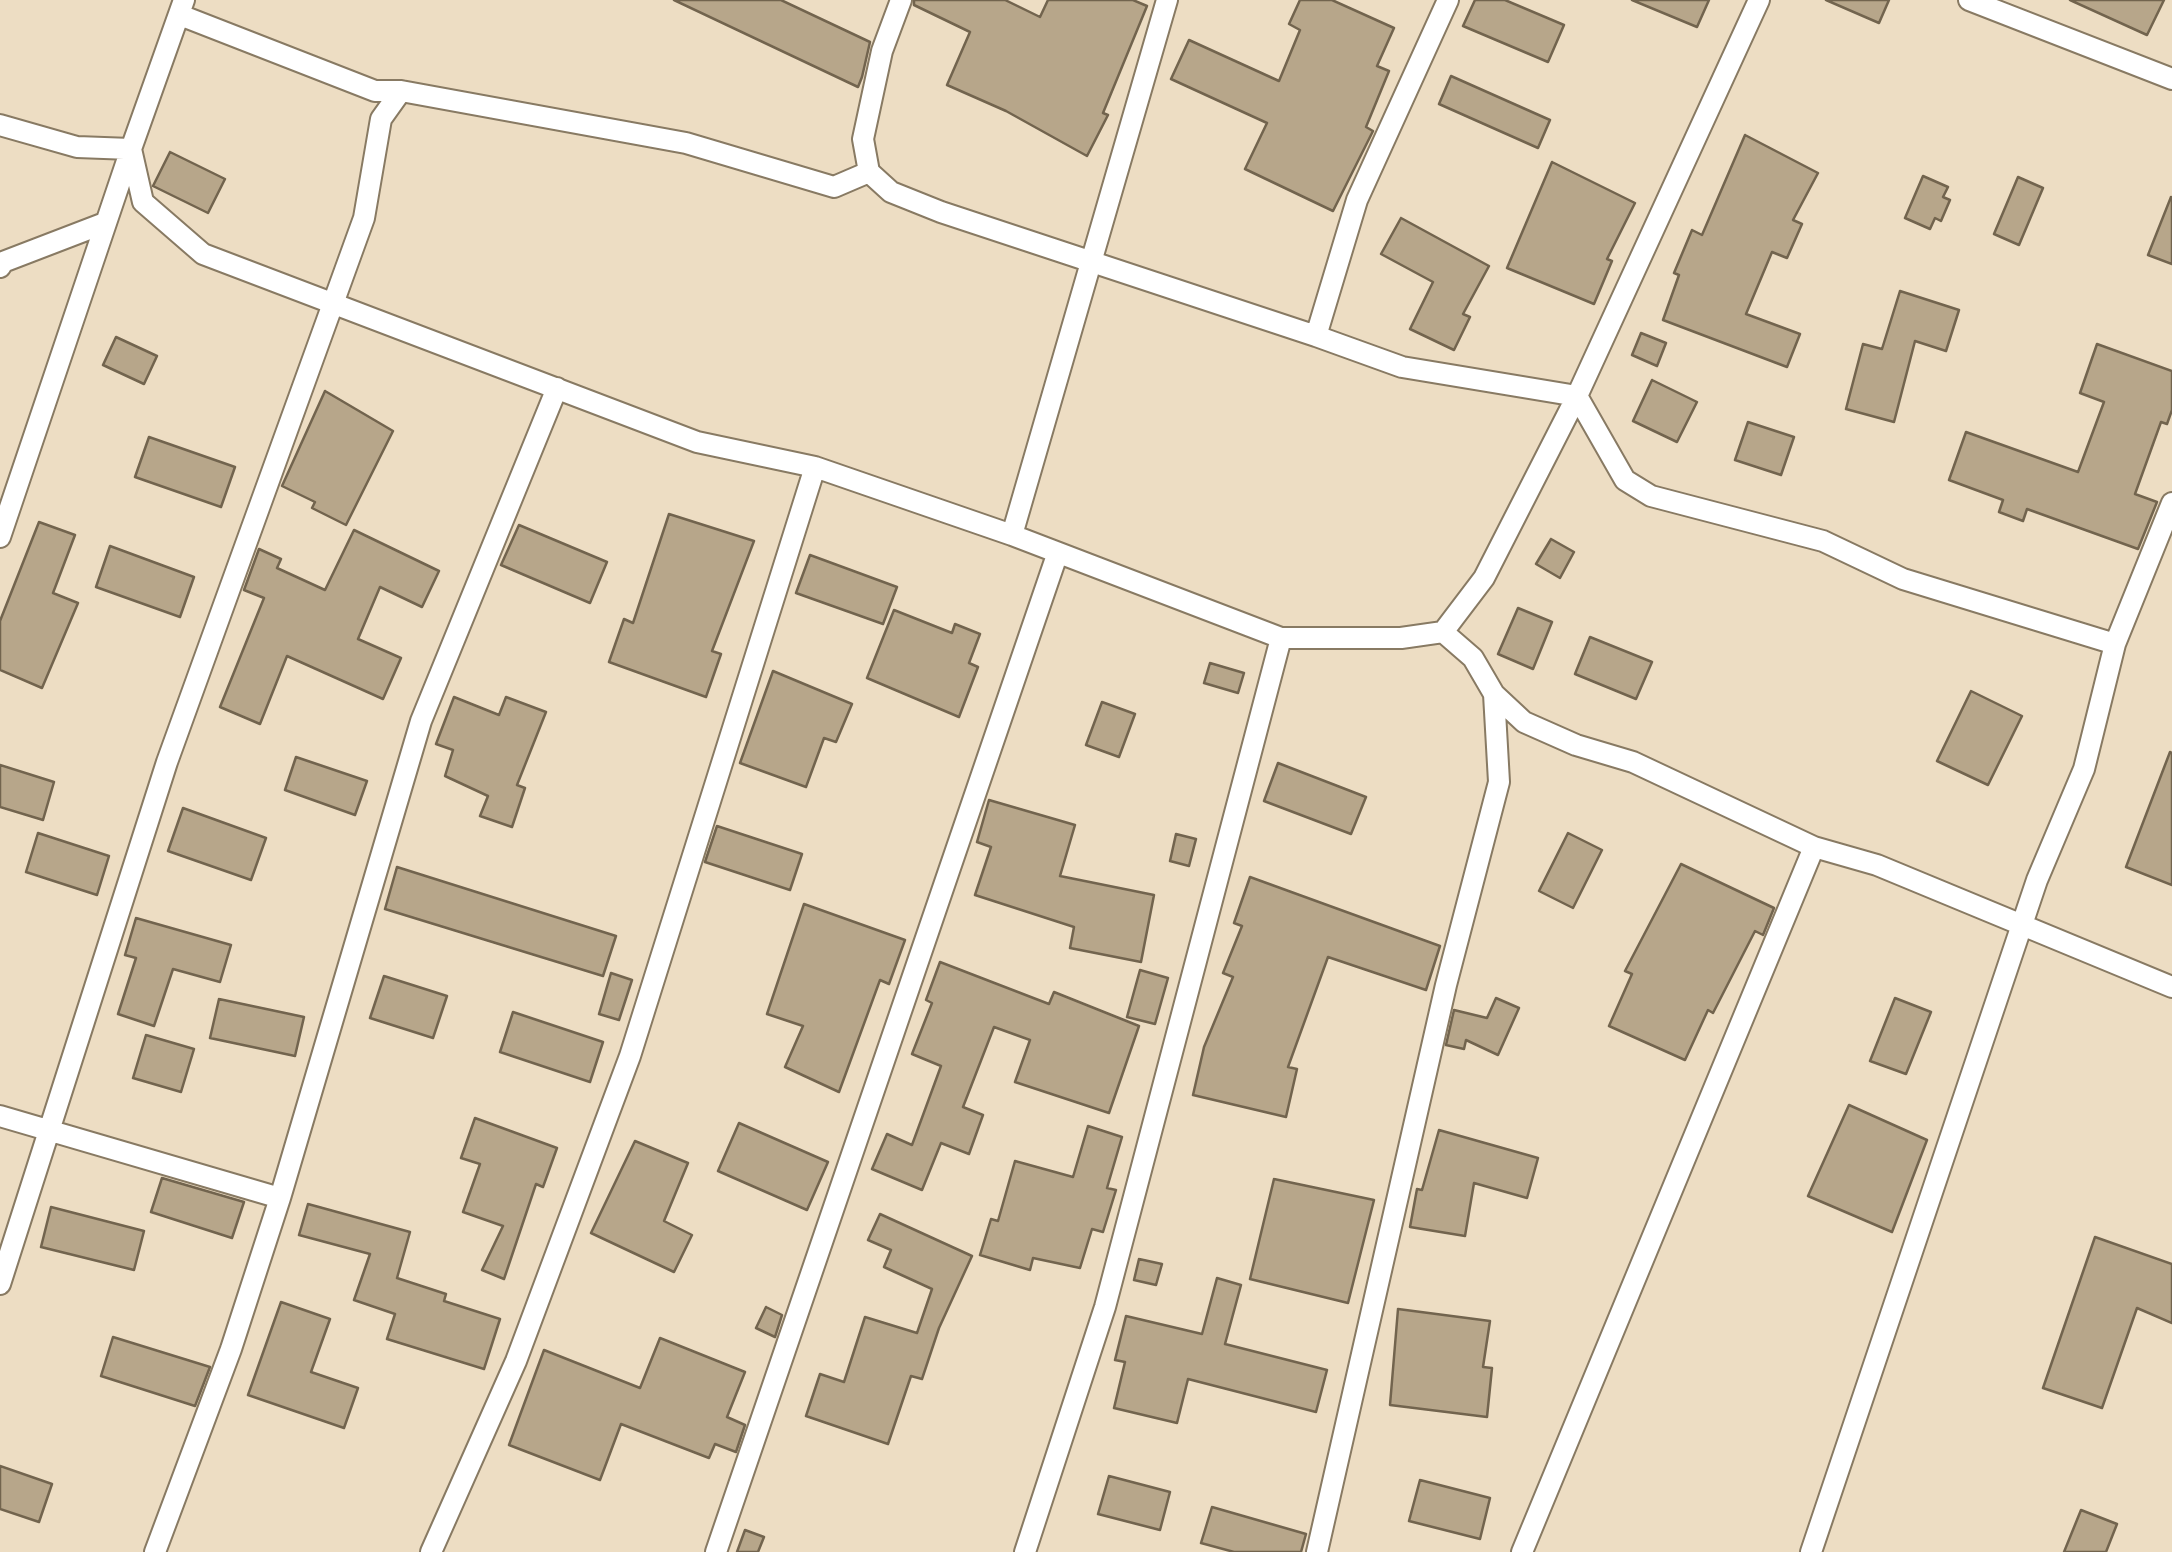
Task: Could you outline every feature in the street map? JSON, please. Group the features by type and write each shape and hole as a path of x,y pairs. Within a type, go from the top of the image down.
{"street":[{"path":"901,0 882,50 863,139 868,172 891,192 1402,367 1577,396"},
{"path":"1012,534 1093,264 1140,82 1168,0"},
{"path":"1316,336 1357,200 1448,0"},
{"path":"131,149 143,202 203,254 331,305 698,442 815,467 1012,534 1057,555 1281,638 1402,638 1444,632 1484,578 1577,396 1759,0"},
{"path":"1970,0 2172,79"},
{"path":"0,537 102,224 182,8 345,82 375,91 402,91 686,144 834,187 868,172"},
{"path":"0,1284 167,762 364,218 381,118 402,91"},
{"path":"0,125 77,147 131,149"},
{"path":"0,267 2,262 102,224"},
{"path":"155,1552 166,1512 231,1349 280,1198 421,721 557,388"},
{"path":"1577,396 1625,480 1651,496 1823,541 1903,579 2115,644"},
{"path":"432,1552 516,1361 630,1056 815,467"},
{"path":"1811,1552 2046,855 2084,770 2115,644 2172,503"},
{"path":"716,1552 1057,555"},
{"path":"1444,632 1473,658 1494,694 1524,722 1576,746 1634,762 1814,848 1877,865 2172,987"},
{"path":"1026,1552 1105,1307 1281,638"},
{"path":"1317,1552 1446,985 1499,782 1494,694"},
{"path":"1522,1552 1814,848"},
{"path":"0,1116 280,1198"}],"building":[{"path":"674,0 781,0 870,42 858,87"},
{"path":"914,0 1005,0 1040,17 1048,0 1133,0 1147,6 1103,113 1108,115 1087,156 1006,111 947,85 970,32 914,5"},
{"path":"1300,0 1332,0 1394,28 1377,66 1389,71 1366,127 1373,131 1333,211 1245,169 1267,123 1171,79 1189,40 1279,81 1300,30 1289,24"},
{"path":"1475,0 1505,0 1564,25 1548,62 1463,26"},
{"path":"1632,0 1709,0 1697,27"},
{"path":"1826,0 1889,0 1879,23"},
{"path":"2070,0 2164,0 2147,35"},
{"path":"1451,76 1550,120 1538,148 1439,104"},
{"path":"1745,135 1818,173 1793,220 1802,224 1787,258 1772,252 1746,314 1800,334 1787,367 1663,320 1679,275 1674,273 1692,230 1702,235"},
{"path":"170,152 225,179 208,213 153,186"},
{"path":"1552,162 1635,203 1607,259 1612,261 1594,304 1507,268"},
{"path":"1923,176 1948,187 1943,197 1950,200 1941,221 1935,218 1930,229 1905,218"},
{"path":"2018,177 2043,188 2019,245 1994,234"},
{"path":"2172,198 2172,264 2148,255"},
{"path":"1401,218 1489,266 1463,314 1470,317 1454,350 1410,329 1433,282 1381,254"},
{"path":"1900,291 1959,310 1946,351 1915,341 1894,422 1846,409 1863,344 1882,349"},
{"path":"1641,333 1666,343 1657,366 1632,355"},
{"path":"116,337 157,356 144,384 103,365"},
{"path":"2097,344 2172,371 2172,410 2167,424 2161,422 2135,494 2157,502 2138,549 2027,509 2023,521 1999,512 2003,500 1949,480 1966,432 2078,472 2104,402 2080,393"},
{"path":"1652,380 1697,402 1677,442 1633,421"},
{"path":"325,391 393,431 346,525 312,508 315,502 282,486"},
{"path":"1748,422 1794,437 1781,475 1735,460"},
{"path":"149,437 235,467 221,507 135,477"},
{"path":"669,514 754,541 712,651 721,654 706,697 609,662 624,619 633,623"},
{"path":"39,522 75,535 53,593 78,603 42,688 0,670 0,621"},
{"path":"519,525 607,562 590,603 501,565"},
{"path":"354,530 439,571 422,607 380,587 358,639 401,658 383,699 287,656 260,724 220,707 264,598 244,590 259,549 281,559 277,568 325,590"},
{"path":"1551,539 1574,552 1560,578 1536,564"},
{"path":"110,546 194,577 180,617 96,587"},
{"path":"810,555 897,587 883,624 796,593"},
{"path":"1518,608 1552,622 1533,669 1498,654"},
{"path":"894,610 952,633 955,624 980,634 969,663 978,667 959,717 867,678"},
{"path":"1590,637 1652,662 1636,699 1575,674"},
{"path":"1210,663 1244,673 1238,693 1204,683"},
{"path":"773,671 852,704 836,742 824,738 806,787 740,763"},
{"path":"1971,691 2022,716 1988,785 1937,761"},
{"path":"454,697 499,715 506,697 546,712 517,785 525,788 512,827 480,816 488,796 445,776 453,750 436,744"},
{"path":"1102,702 1135,714 1119,757 1086,745"},
{"path":"2172,753 2172,885 2126,867"},
{"path":"296,757 367,781 355,815 285,790"},
{"path":"1278,763 1366,797 1351,834 1264,801"},
{"path":"0,765 54,782 43,820 0,807"},
{"path":"989,800 1075,825 1060,876 1154,895 1141,962 1070,948 1074,927 975,895 991,847 977,842"},
{"path":"183,808 266,838 251,880 168,851"},
{"path":"717,826 802,854 790,890 705,862"},
{"path":"38,833 109,856 97,895 26,872"},
{"path":"1568,833 1602,850 1573,908 1539,891"},
{"path":"1176,834 1196,839 1189,866 1170,861"},
{"path":"1681,864 1774,908 1763,935 1755,931 1713,1013 1708,1010 1685,1060 1609,1026 1632,974 1625,971"},
{"path":"397,867 616,936 603,976 385,909"},
{"path":"1250,877 1440,946 1426,990 1328,957 1288,1067 1297,1069 1286,1117 1193,1095 1204,1047 1233,977 1223,973 1242,926 1234,923"},
{"path":"804,904 905,940 889,984 880,980 839,1092 785,1067 803,1026 767,1014"},
{"path":"136,918 231,945 220,982 173,969 154,1026 118,1014 136,958 125,955"},
{"path":"940,962 1049,1004 1054,992 1139,1026 1109,1113 1015,1082 1030,1040 994,1027 963,1107 983,1115 969,1154 941,1143 922,1190 872,1169 887,1134 912,1145 941,1066 912,1054 932,1003 926,1000"},
{"path":"1140,970 1168,978 1155,1024 1127,1017"},
{"path":"611,973 632,980 619,1020 599,1014"},
{"path":"384,976 447,996 433,1038 370,1018"},
{"path":"1496,998 1519,1008 1498,1055 1466,1040 1464,1049 1446,1045 1454,1010 1487,1018"},
{"path":"1895,998 1931,1012 1906,1074 1870,1061"},
{"path":"219,999 304,1017 295,1056 210,1038"},
{"path":"513,1012 603,1042 590,1082 500,1052"},
{"path":"146,1035 194,1049 181,1092 133,1078"},
{"path":"1849,1105 1927,1140 1892,1232 1808,1196"},
{"path":"475,1118 557,1148 543,1187 536,1184 504,1279 482,1270 503,1226 463,1212 480,1164 461,1158"},
{"path":"739,1123 828,1162 807,1210 718,1171"},
{"path":"1088,1126 1122,1137 1107,1188 1116,1190 1103,1232 1092,1229 1080,1268 1033,1258 1030,1270 980,1255 991,1219 998,1221 1015,1161 1073,1177"},
{"path":"1439,1130 1538,1158 1527,1198 1474,1183 1465,1236 1410,1227 1417,1189 1422,1190"},
{"path":"635,1141 688,1163 664,1221 692,1235 674,1272 591,1233"},
{"path":"162,1178 244,1202 232,1238 151,1212"},
{"path":"1274,1179 1374,1200 1348,1303 1250,1279"},
{"path":"308,1204 410,1232 397,1278 446,1294 444,1301 500,1319 484,1369 387,1339 395,1314 354,1300 370,1254 299,1235"},
{"path":"51,1207 144,1231 134,1270 41,1247"},
{"path":"880,1214 972,1256 939,1328 922,1379 911,1376 888,1444 806,1416 820,1374 844,1382 865,1317 917,1333 932,1289 884,1267 891,1250 868,1240"},
{"path":"2095,1237 2172,1264 2172,1323 2137,1308 2102,1408 2043,1388"},
{"path":"1139,1259 1162,1264 1156,1285 1134,1280"},
{"path":"1217,1278 1241,1285 1225,1344 1327,1370 1316,1412 1188,1379 1177,1423 1114,1408 1125,1362 1115,1360 1126,1316 1202,1334"},
{"path":"281,1302 330,1319 311,1372 358,1388 344,1428 248,1395"},
{"path":"766,1307 782,1315 775,1337 756,1328"},
{"path":"1398,1309 1490,1321 1483,1367 1492,1368 1487,1417 1390,1405"},
{"path":"113,1337 210,1367 195,1406 101,1376"},
{"path":"660,1338 745,1372 727,1417 745,1425 736,1452 715,1444 709,1458 621,1424 600,1480 509,1445 544,1350 640,1388"},
{"path":"0,1466 52,1484 39,1522 0,1509"},
{"path":"1109,1476 1170,1492 1160,1530 1098,1514"},
{"path":"1420,1480 1490,1498 1480,1539 1409,1521"},
{"path":"1212,1507 1306,1534 1301,1552 1234,1552 1201,1543"},
{"path":"2081,1510 2117,1524 2106,1552 2064,1552"},
{"path":"745,1530 764,1537 758,1552 737,1552"}]}
